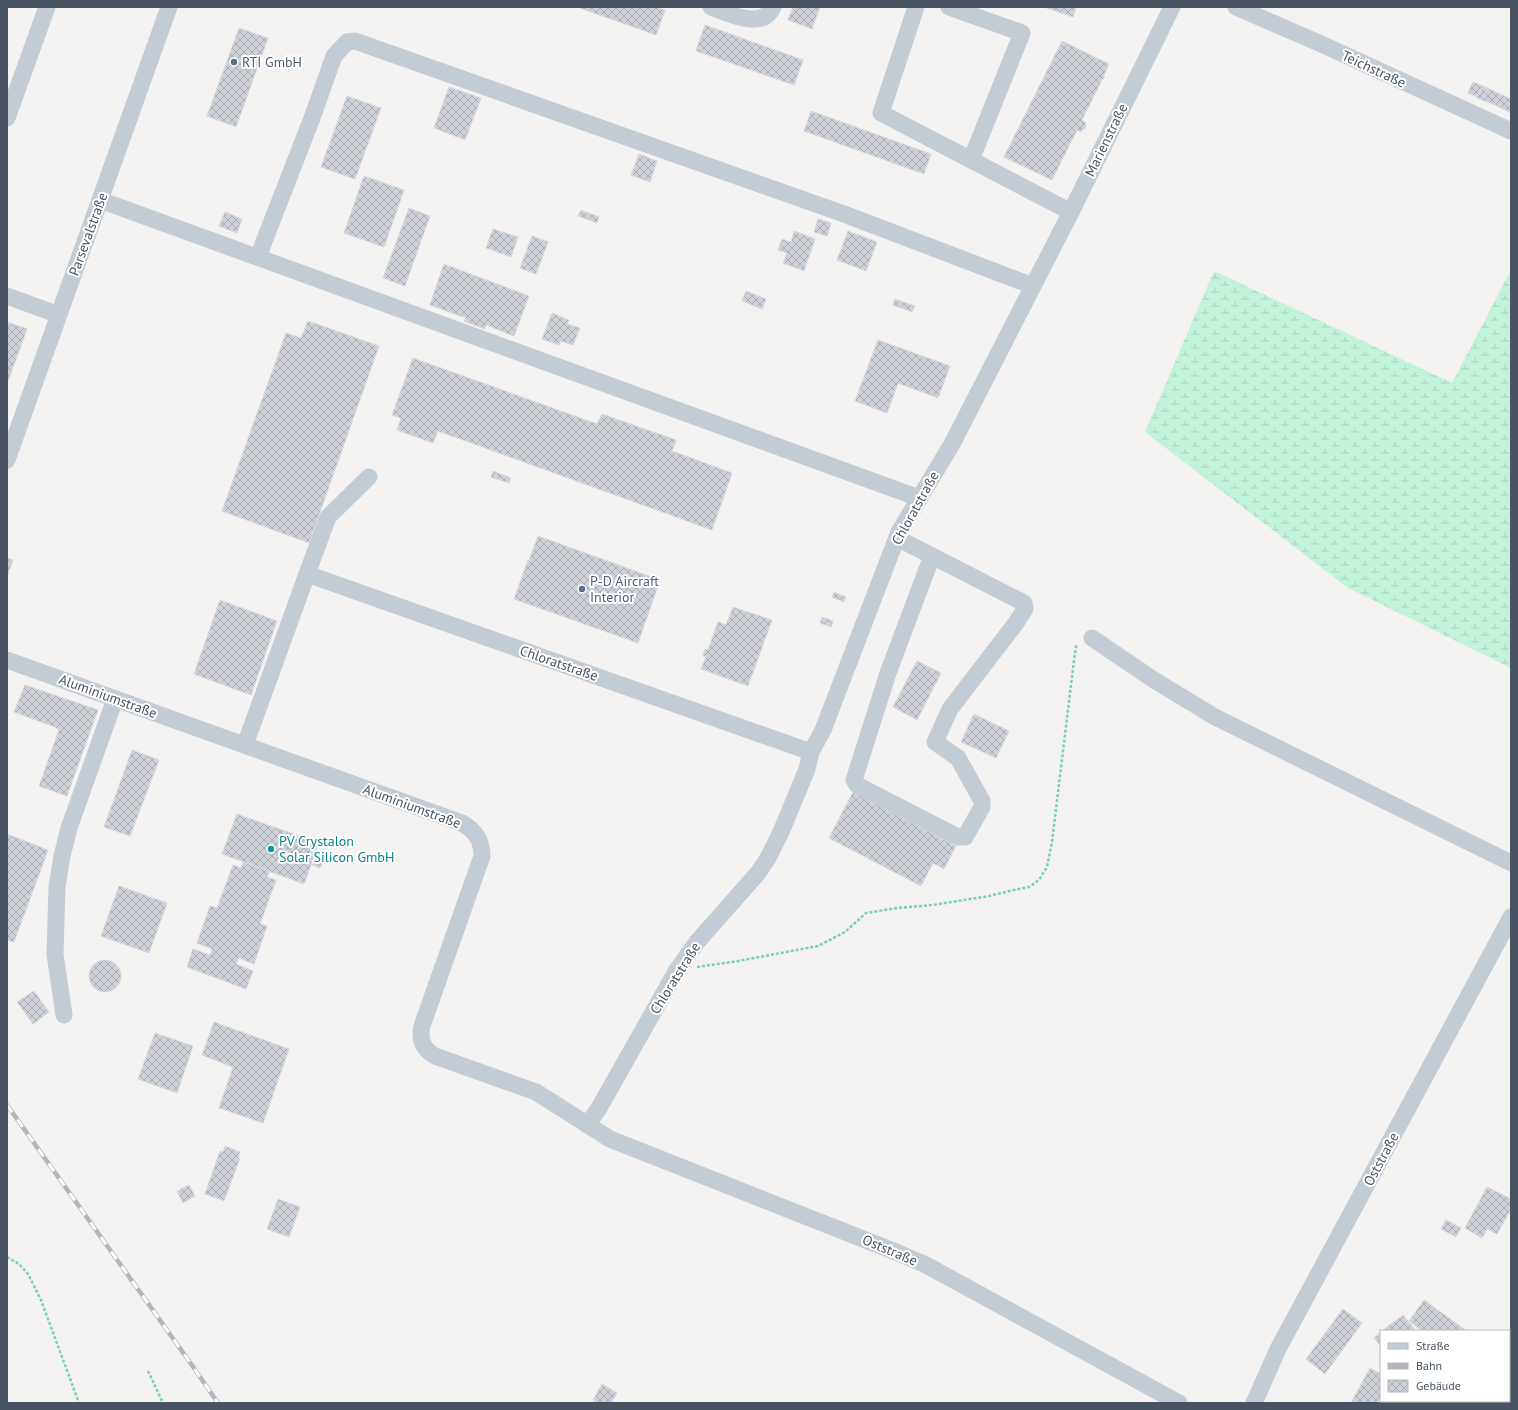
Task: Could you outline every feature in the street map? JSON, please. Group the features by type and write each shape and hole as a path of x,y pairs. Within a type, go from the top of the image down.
{"street":[{"path":"7,118 47,7"},
{"name":"Parsevalstraße","path":"7,460 169,7"},
{"path":"711,7 748,19 758,19 771,12 773,7"},
{"path":"916,7 881,113 1071,212"},
{"path":"949,7 1022,33 971,160"},
{"name":"Marienstraße","path":"1036,279 1071,212 1172,7"},
{"name":"Teichstraße","path":"1236,7 1319,43 1511,131"},
{"path":"258,257 312,118 334,56 347,42 355,41 829,209 1036,279"},
{"path":"100,200 919,498"},
{"name":"Chloratstraße","path":"587,1125 599,1108 677,970 697,942 758,873 768,858 787,818 807,769 811,752 823,730 897,538 919,498 952,444 1036,279"},
{"path":"7,296 59,315"},
{"path":"245,746 328,517 369,477"},
{"path":"897,538 1024,603 1025,610 1016,623 950,709 935,742 958,758 982,801 982,807 965,837 962,838 857,785 854,780 888,673 932,556"},
{"name":"Chloratstraße","path":"307,574 811,752"},
{"path":"1092,638 1154,680 1215,716 1511,863"},
{"name":"Aluminiumstraße","path":"7,660 462,823 473,830 480,841 482,856 422,1026 421,1039 423,1045 426,1050 435,1056 536,1092 587,1125"},
{"path":"64,1015 55,954 57,887 62,856 68,828 115,699"},
{"name":"Oststraße","path":"1254,1403 1278,1349 1511,917"},
{"name":"Oststraße","path":"587,1125 610,1139 926,1265 1179,1403"}],"path":[{"path":"677,970 738,961 818,946 845,932 866,913 897,908 933,905 1029,888 1039,880 1047,867 1052,842 1076,647 1082,639 1092,638"},
{"path":"7,1257 19,1264 28,1274 41,1300 79,1403"},
{"path":"148,1371 163,1403"}],"green space":[{"path":"1511,270 1511,668 1348,588 1145,432 1214,271 1452,383"}],"building":[{"path":"577,7 655,7 665,10 656,35"},
{"path":"793,7 820,7 812,29 788,20"},
{"path":"1044,7 1076,7 1073,17"},
{"path":"705,25 803,60 794,85 696,51"},
{"path":"239,28 268,38 236,127 207,116"},
{"path":"1062,41 1109,64 1104,78 1082,120 1086,123 1086,128 1081,132 1077,130 1052,180 1004,157"},
{"path":"1473,82 1483,86 1477,97 1468,93"},
{"path":"1482,86 1487,88 1482,100 1477,98"},
{"path":"449,87 481,98 465,140 434,128"},
{"path":"1487,88 1500,94 1495,105 1482,100"},
{"path":"1500,94 1511,99 1511,113 1495,105"},
{"path":"347,96 381,108 355,179 321,167"},
{"path":"811,111 931,154 924,174 804,131"},
{"path":"639,154 657,161 650,182 631,175"},
{"path":"364,176 404,190 384,247 344,233"},
{"path":"409,208 430,216 405,286 383,278"},
{"path":"581,210 599,217 597,223 578,216"},
{"path":"225,212 242,219 237,233 219,226"},
{"path":"818,219 831,223 827,236 814,232"},
{"path":"493,229 518,237 511,257 486,248"},
{"path":"794,231 815,239 804,271 783,263 787,253 778,250 782,239 791,242"},
{"path":"848,231 877,242 866,271 837,260"},
{"path":"532,236 548,242 536,274 520,268"},
{"path":"444,264 529,296 514,336 486,325 485,329 464,321 466,318 430,305"},
{"path":"746,291 766,299 762,309 742,301"},
{"path":"895,299 915,306 912,312 893,305"},
{"path":"552,313 569,320 567,324 580,328 573,345 561,341 559,345 542,339"},
{"path":"308,321 379,346 309,543 222,511 286,333 301,338"},
{"path":"7,322 27,329 7,384"},
{"path":"878,340 950,366 938,398 898,383 887,413 855,401"},
{"path":"413,358 597,424 602,414 676,440 672,451 732,473 712,530 438,431 433,443 397,430 401,418 392,415"},
{"path":"493,471 511,478 509,483 491,477"},
{"path":"538,536 660,580 638,643 514,599"},
{"path":"7,558 13,560 7,577"},
{"path":"834,592 846,597 844,602 832,597"},
{"path":"220,600 277,621 251,695 194,674"},
{"path":"733,607 772,620 748,686 701,669 706,657 703,656 705,649 708,650 718,622 726,625"},
{"path":"822,617 833,621 831,627 820,623"},
{"path":"917,661 941,673 917,720 893,707"},
{"path":"25,685 98,710 67,796 39,786 59,730 55,727 14,712"},
{"path":"974,714 1009,731 996,758 961,742"},
{"path":"132,750 159,760 130,836 104,827"},
{"path":"853,792 956,846 944,869 933,863 921,886 829,838"},
{"name":"PV Crystalon Solar Silicon GmbH","path":"237,814 319,843 304,884 222,854"},
{"path":"7,834 48,850 14,942 7,940"},
{"path":"320,850 326,852 320,868 312,865 313,862 315,863"},
{"path":"243,862 270,871 267,877 276,880 260,924 267,926 254,964 239,958 236,964 253,971 246,989 187,967 193,949 210,955 212,949 197,943 210,906 217,908 233,865 241,868"},
{"path":"119,886 167,903 149,953 101,936"},
{"path":"108,960 114,962 119,967 121,976 119,985 114,990 102,992 96,990 91,985 89,973 91,967 96,962"},
{"path":"34,991 49,1012 33,1024 17,1002"},
{"path":"214,1022 289,1049 263,1123 219,1108 233,1067 202,1055"},
{"path":"155,1033 193,1046 177,1093 138,1079"},
{"path":"225,1146 240,1152 238,1158 240,1158 224,1201 205,1194 220,1151 223,1152"},
{"path":"189,1185 195,1196 183,1203 177,1191"},
{"path":"1487,1187 1511,1199 1511,1209 1497,1234 1487,1229 1482,1238 1465,1228"},
{"path":"278,1199 300,1207 289,1237 267,1229"},
{"path":"1446,1220 1461,1228 1456,1237 1441,1229"},
{"path":"1424,1300 1466,1330 1421,1330 1409,1321"},
{"path":"1343,1309 1362,1323 1325,1374 1306,1359"},
{"path":"1403,1315 1415,1330 1383,1330"},
{"path":"1380,1333 1380,1346 1374,1338"},
{"path":"1370,1368 1380,1373 1380,1398 1377,1403 1351,1403"},
{"path":"602,1384 617,1393 611,1403 598,1403 593,1400"}],"railway":[{"path":"7,1105 218,1403"}],"place":[{"name":"RTI GmbH","path":"234,62"},
{"name":"P-D Aircraft Interior","path":"582,589"},
{"name":"PV Crystalon Solar Silicon GmbH","path":"271,849"}]}
